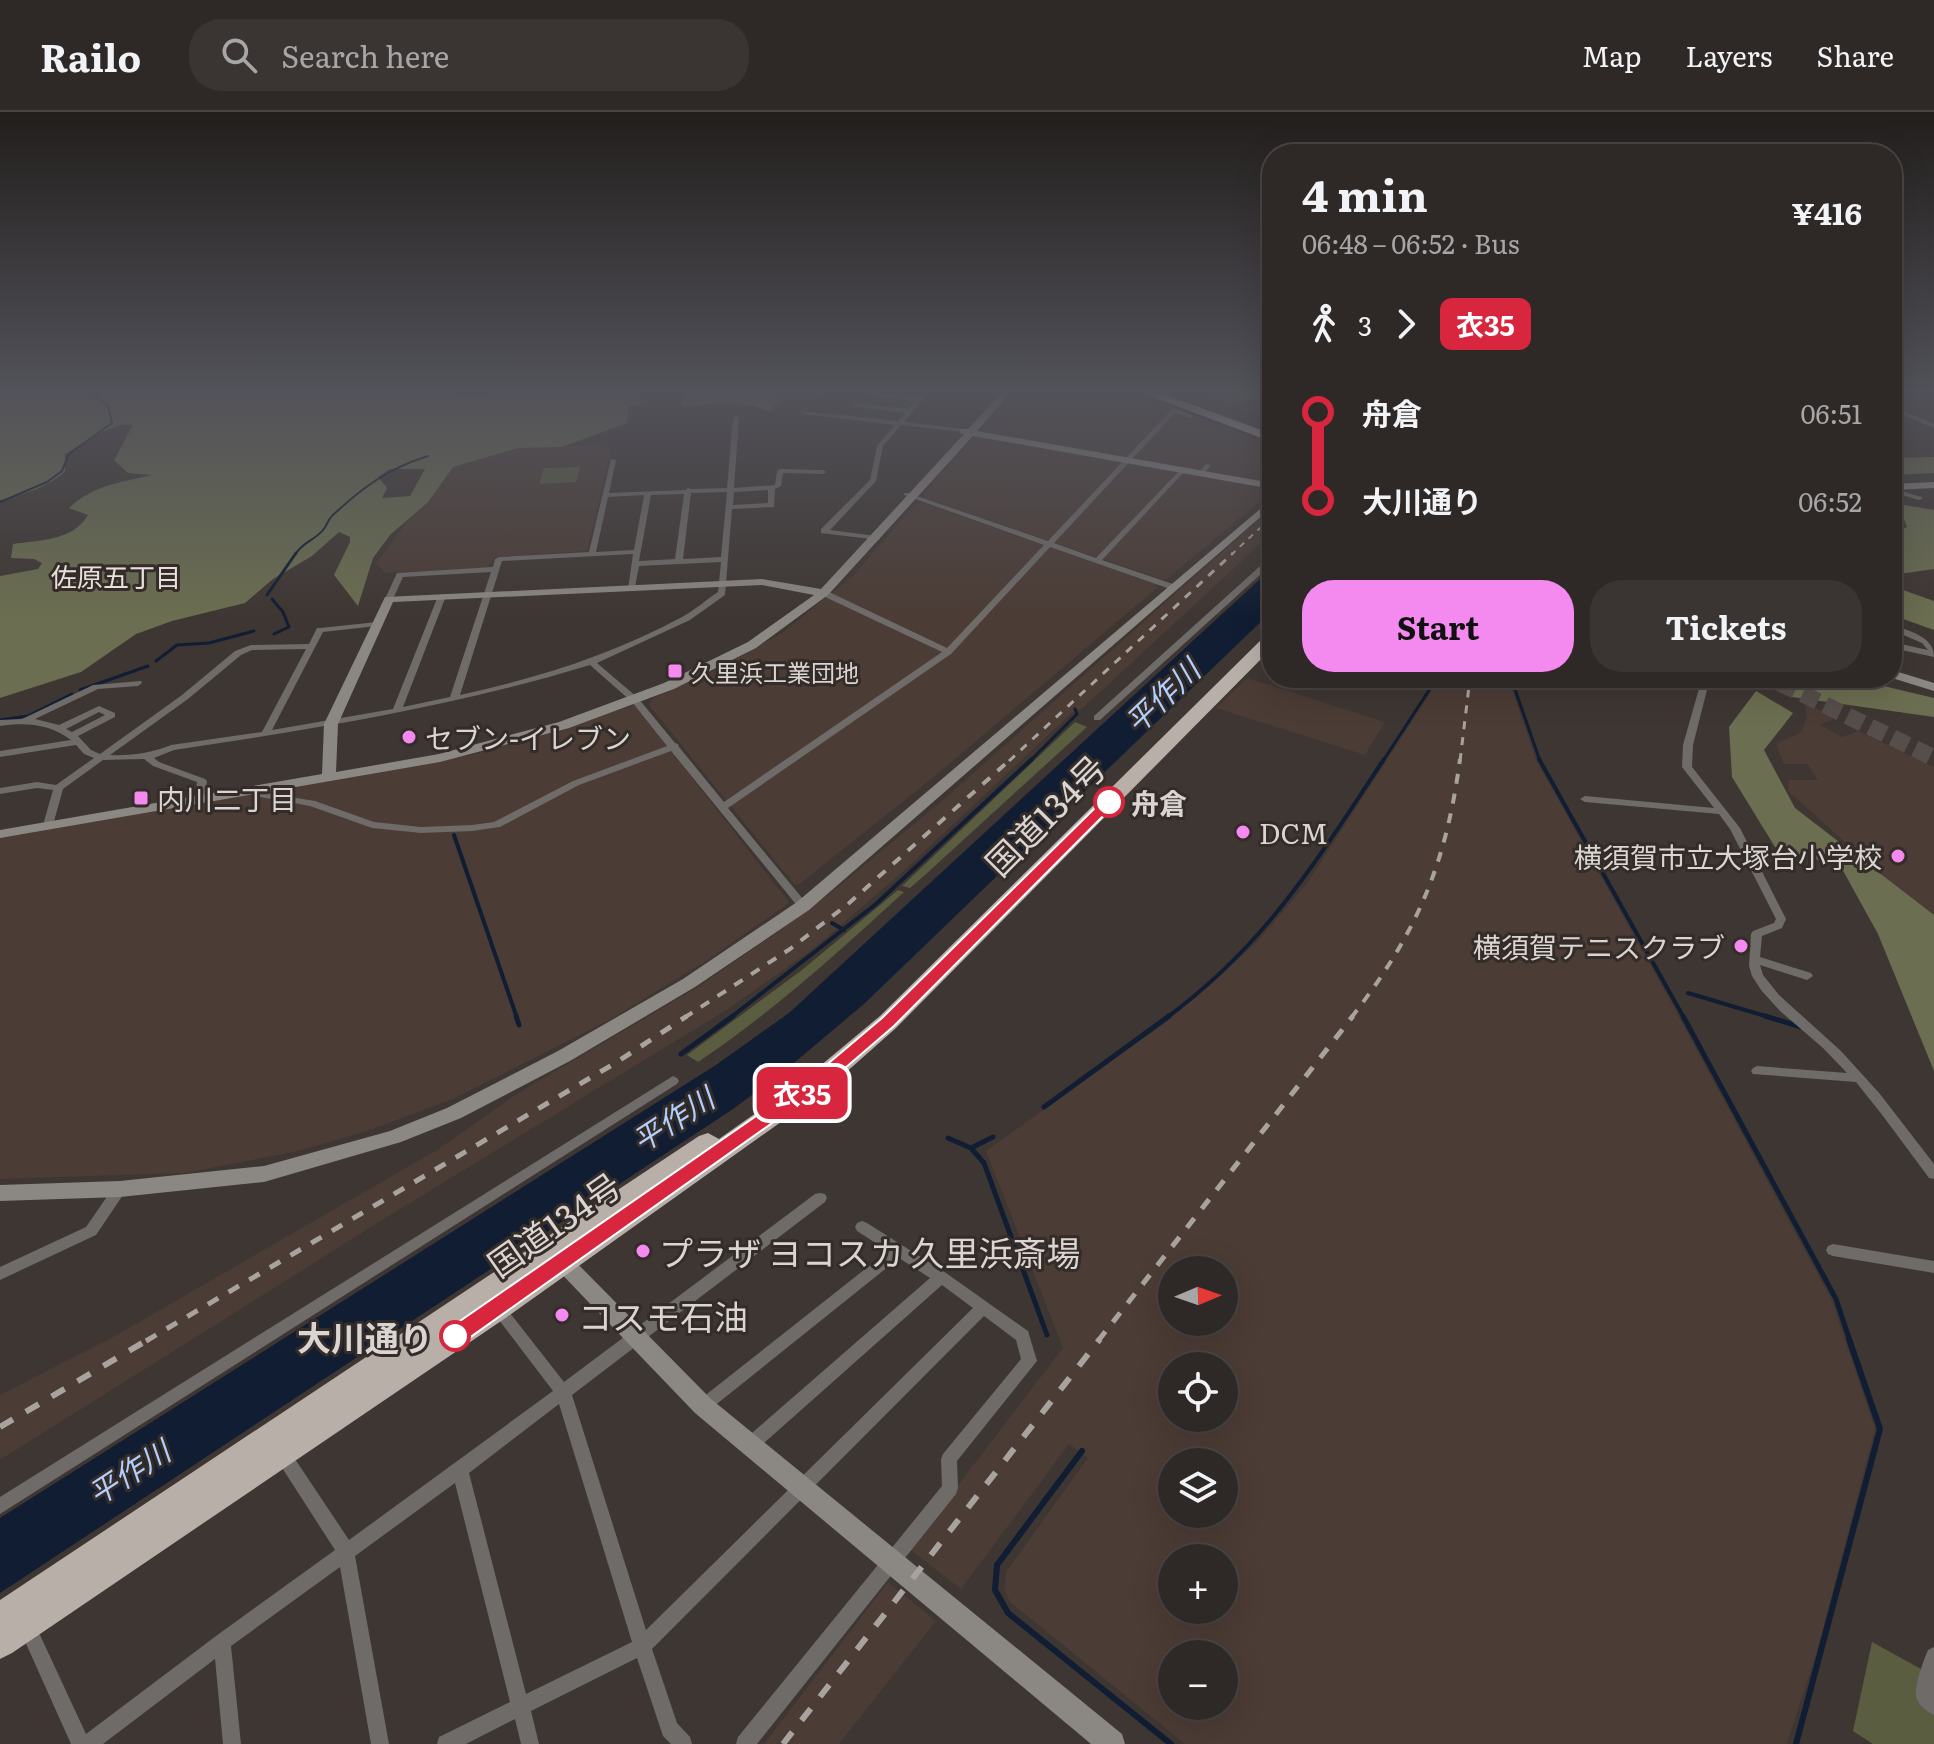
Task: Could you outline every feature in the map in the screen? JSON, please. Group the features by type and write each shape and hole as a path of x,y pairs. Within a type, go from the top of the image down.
{"highway":[{"name":"国道134号","path":"276,1445 497,1308 557,1256 807,1072 876,1014 1262,637"},
{"name":"国道134号","path":"9,1628 276,1445 817,1083 888,1022 1262,649"}],"street":[{"path":"592,554 612,465"},
{"path":"0,723 24,721 58,729 75,739 87,753 100,757 146,756 167,752 171,748 331,724 454,699 547,677 591,662 687,618 722,593 732,465"},
{"path":"871,538 824,531 873,481 876,465"},
{"path":"0,834 49,822 481,748 564,725 692,676 744,649 819,592 937,465"},
{"path":"723,807 948,652 1122,465"},
{"path":"1149,465 1182,471 1205,470 1262,484"},
{"path":"605,495 772,488 778,486 780,471 823,472"},
{"path":"1098,560 1182,471"},
{"path":"1902,488 1934,485"},
{"path":"729,507 771,505 772,488"},
{"path":"679,561 688,490"},
{"path":"631,587 648,492"},
{"path":"1902,492 1919,498"},
{"path":"910,495 1173,587"},
{"path":"0,1193 120,1189 264,1174 394,1137 454,1113 564,1056 667,997 803,906 1262,511"},
{"path":"454,699 499,559 637,552"},
{"path":"635,564 725,559"},
{"path":"329,774 331,724 400,575 496,569"},
{"path":"1097,718 1262,569"},
{"path":"389,599 762,582 819,592 948,652"},
{"path":"397,711 442,596"},
{"path":"265,734 320,630 377,624"},
{"path":"1902,631 1925,641 1934,653"},
{"path":"49,822 58,788 185,697 238,653 251,648 310,646"},
{"path":"1902,647 1934,653"},
{"path":"591,662 631,698 675,746 803,906"},
{"path":"1902,677 1934,687"},
{"path":"24,721 96,687 138,683"},
{"path":"1703,688 1688,745 1687,767 1735,828 1781,919 1778,925 1757,934 1754,959 1757,973 1770,992 1837,1054 1934,1174"},
{"path":"0,754 75,739 112,715 99,709 58,729"},
{"path":"255,790 263,795 312,803 372,825 421,830 472,828 496,825 576,783 675,746"},
{"path":"146,756 156,764 202,781 201,796"},
{"path":"201,796 255,790 329,774"},
{"path":"0,791 37,785 58,788"},
{"path":"1585,799 1719,811"},
{"path":"0,826 49,822"},
{"path":"1754,959 1807,976"},
{"path":"1757,1071 1858,1078"},
{"path":"0,1506 673,1081"},
{"path":"0,1274 91,1231 120,1189"},
{"path":"88,1744 222,1642 460,1470 820,1198"},
{"path":"745,1744 950,1488 949,1459 1029,1361 1023,1336 941,1277 862,1227"},
{"path":"1833,1250 1934,1267"},
{"path":"703,1406 898,1251"},
{"path":"557,1256 703,1406 1112,1744"},
{"path":"750,1445 941,1277"},
{"path":"497,1308 563,1392 670,1729 683,1744"},
{"path":"446,1744 642,1646 982,1308"},
{"path":"276,1445 346,1551 380,1744"},
{"path":"460,1470 530,1744"},
{"path":"9,1628 81,1744"},
{"path":"222,1642 232,1744"},
{"path":"1934,1656 1924,1694 1934,1706"}],"shaded area":[{"path":"608,465 587,551 496,557 487,568 385,573 376,563 449,466"},
{"path":"949,465 1262,465 1262,499 1167,579 924,498 924,493"},
{"path":"923,503 1155,584 1157,588 930,780 798,885 794,884 649,705 652,699 722,667 782,633 854,575 915,504"},
{"path":"1262,517 1262,542 1084,707 1072,713 897,877 813,949 728,1009 392,1214 0,1460 0,1395 113,1337 437,1150 518,1093 698,987 838,887 944,799"},
{"path":"1247,678 1262,683 1262,688 1278,688 1385,722 1365,755 1216,708"},
{"path":"1434,688 1511,688 1536,760 1831,1299 1875,1429 1817,1651 1787,1744 1185,1744 1010,1602 1005,1591 1006,1572 1088,1458 1069,1444 961,1589 909,1549 1063,1348 986,1151 1169,1020 1258,941 1308,882"},
{"name":"横須賀市立大塚台小学校","path":"1804,702 1836,718 1820,725 1842,737 1858,731 1934,767 1934,922 1788,791 1789,780 1818,780 1807,764 1784,764 1776,744 1801,732 1807,717"},
{"path":"635,705 789,902 785,906 704,962 611,1019 453,1099 365,1132 298,1151 185,1173 0,1179 0,837 475,754"},
{"path":"888,1582 936,1621 839,1744 764,1744"}],"green space":[{"path":"0,465 65,465 65,471 51,482 0,500"},
{"path":"120,465 459,465 453,467 428,502 390,535 373,558 358,606 334,575 350,542 350,537 339,532 312,556 273,579 245,603 172,621 136,634 81,672 0,698 0,576 38,569 42,563 34,559 11,558 13,544 65,535 82,524 88,515 69,508 78,500 108,486 152,475 128,473","holes":["390,469 425,469 410,496 382,498 387,488 378,477"]},
{"path":"1902,465 1934,465 1934,473 1902,475"},
{"path":"580,467 576,482 539,484 544,468"},
{"path":"1902,505 1934,510 1934,569 1902,574 1902,529 1907,527"},
{"path":"1902,590 1934,601 1934,630 1902,619"},
{"path":"1781,688 1892,688 1934,698 1934,717 1792,697"},
{"path":"1756,691 1793,713 1764,750 1795,808 1934,915 1934,1071 1878,934 1841,867 1775,847 1732,777 1729,727"},
{"path":"1075,722 1087,727 910,888 902,886"},
{"path":"898,890 904,892 830,959 752,1023 698,1062 687,1055 802,970"},
{"path":"1872,1642 1930,1674 1934,1744 1873,1744 1853,1731"}],"water":[{"name":"平作川","path":"1262,577 1262,621 865,1003 788,1068 733,1109 0,1593 0,1518 716,1065 789,1013"}],"waterway":[{"path":"0,502 47,482 62,471 64,465"},
{"path":"295,555 320,533 333,515 366,487 403,465"},
{"path":"267,595 296,553"},
{"path":"272,599 283,612 289,627 274,634"},
{"path":"156,661 177,645 209,643 254,631"},
{"path":"80,690 148,666"},
{"path":"1383,761 1430,688"},
{"path":"1514,688 1540,760"},
{"path":"0,720 28,716 72,694"},
{"path":"1032,759 1077,714 1075,709"},
{"path":"843,930 876,904 1032,759"},
{"path":"1166,1018 1233,961 1261,931 1312,866 1384,759"},
{"path":"1540,760 1684,1018"},
{"path":"454,835 517,1018"},
{"path":"832,923 843,930"},
{"path":"730,1018 843,930"},
{"path":"1688,993 1772,1018"},
{"path":"516,1016 519,1025"},
{"path":"681,1054 733,1016"},
{"path":"1044,1107 1169,1016"},
{"path":"1683,1016 1836,1299 1850,1341"},
{"path":"1765,1016 1801,1027"},
{"path":"971,1148 993,1137"},
{"path":"948,1138 971,1148"},
{"path":"971,1148 984,1163 1047,1335"},
{"path":"1796,1744 1880,1429 1849,1339"},
{"path":"1082,1451 997,1565 995,1590 1008,1613 1171,1744"}],"tunnel":[{"path":"1790,688 1934,758"}],"railway":[{"path":"1231,555 1262,526"},
{"path":"1009,761 1233,553"},
{"path":"1460,761 1469,688"},
{"path":"684,1018 790,949 848,904 1011,759"},
{"path":"1351,1018 1394,957 1425,896 1446,832 1460,759"},
{"path":"146,1341 617,1062 687,1016"},
{"path":"1098,1341 1353,1016"},
{"path":"0,1427 149,1339"},
{"path":"783,1744 1100,1339"}],"bus line":[{"name":"衣35","path":"455,1336 817,1083 888,1022 1109,802"}],"place":[{"name":"久里浜工業団地","path":"675,671"},
{"name":"セブン-イレブン","path":"409,737"},
{"name":"内川二丁目","path":"141,798"},
{"name":"舟倉","path":"1109,802"},
{"name":"DCM","path":"1243,832"},
{"name":"横須賀市立大塚台小学校","path":"1898,856"},
{"name":"横須賀テニスクラブ","path":"1741,946"},
{"name":"プラザ ヨコスカ 久里浜斎場","path":"643,1251"},
{"name":"コスモ石油","path":"562,1315"},
{"name":"大川通り","path":"455,1336"}],"district":[{"name":"佐原五丁目","path":"116,575"}]}
